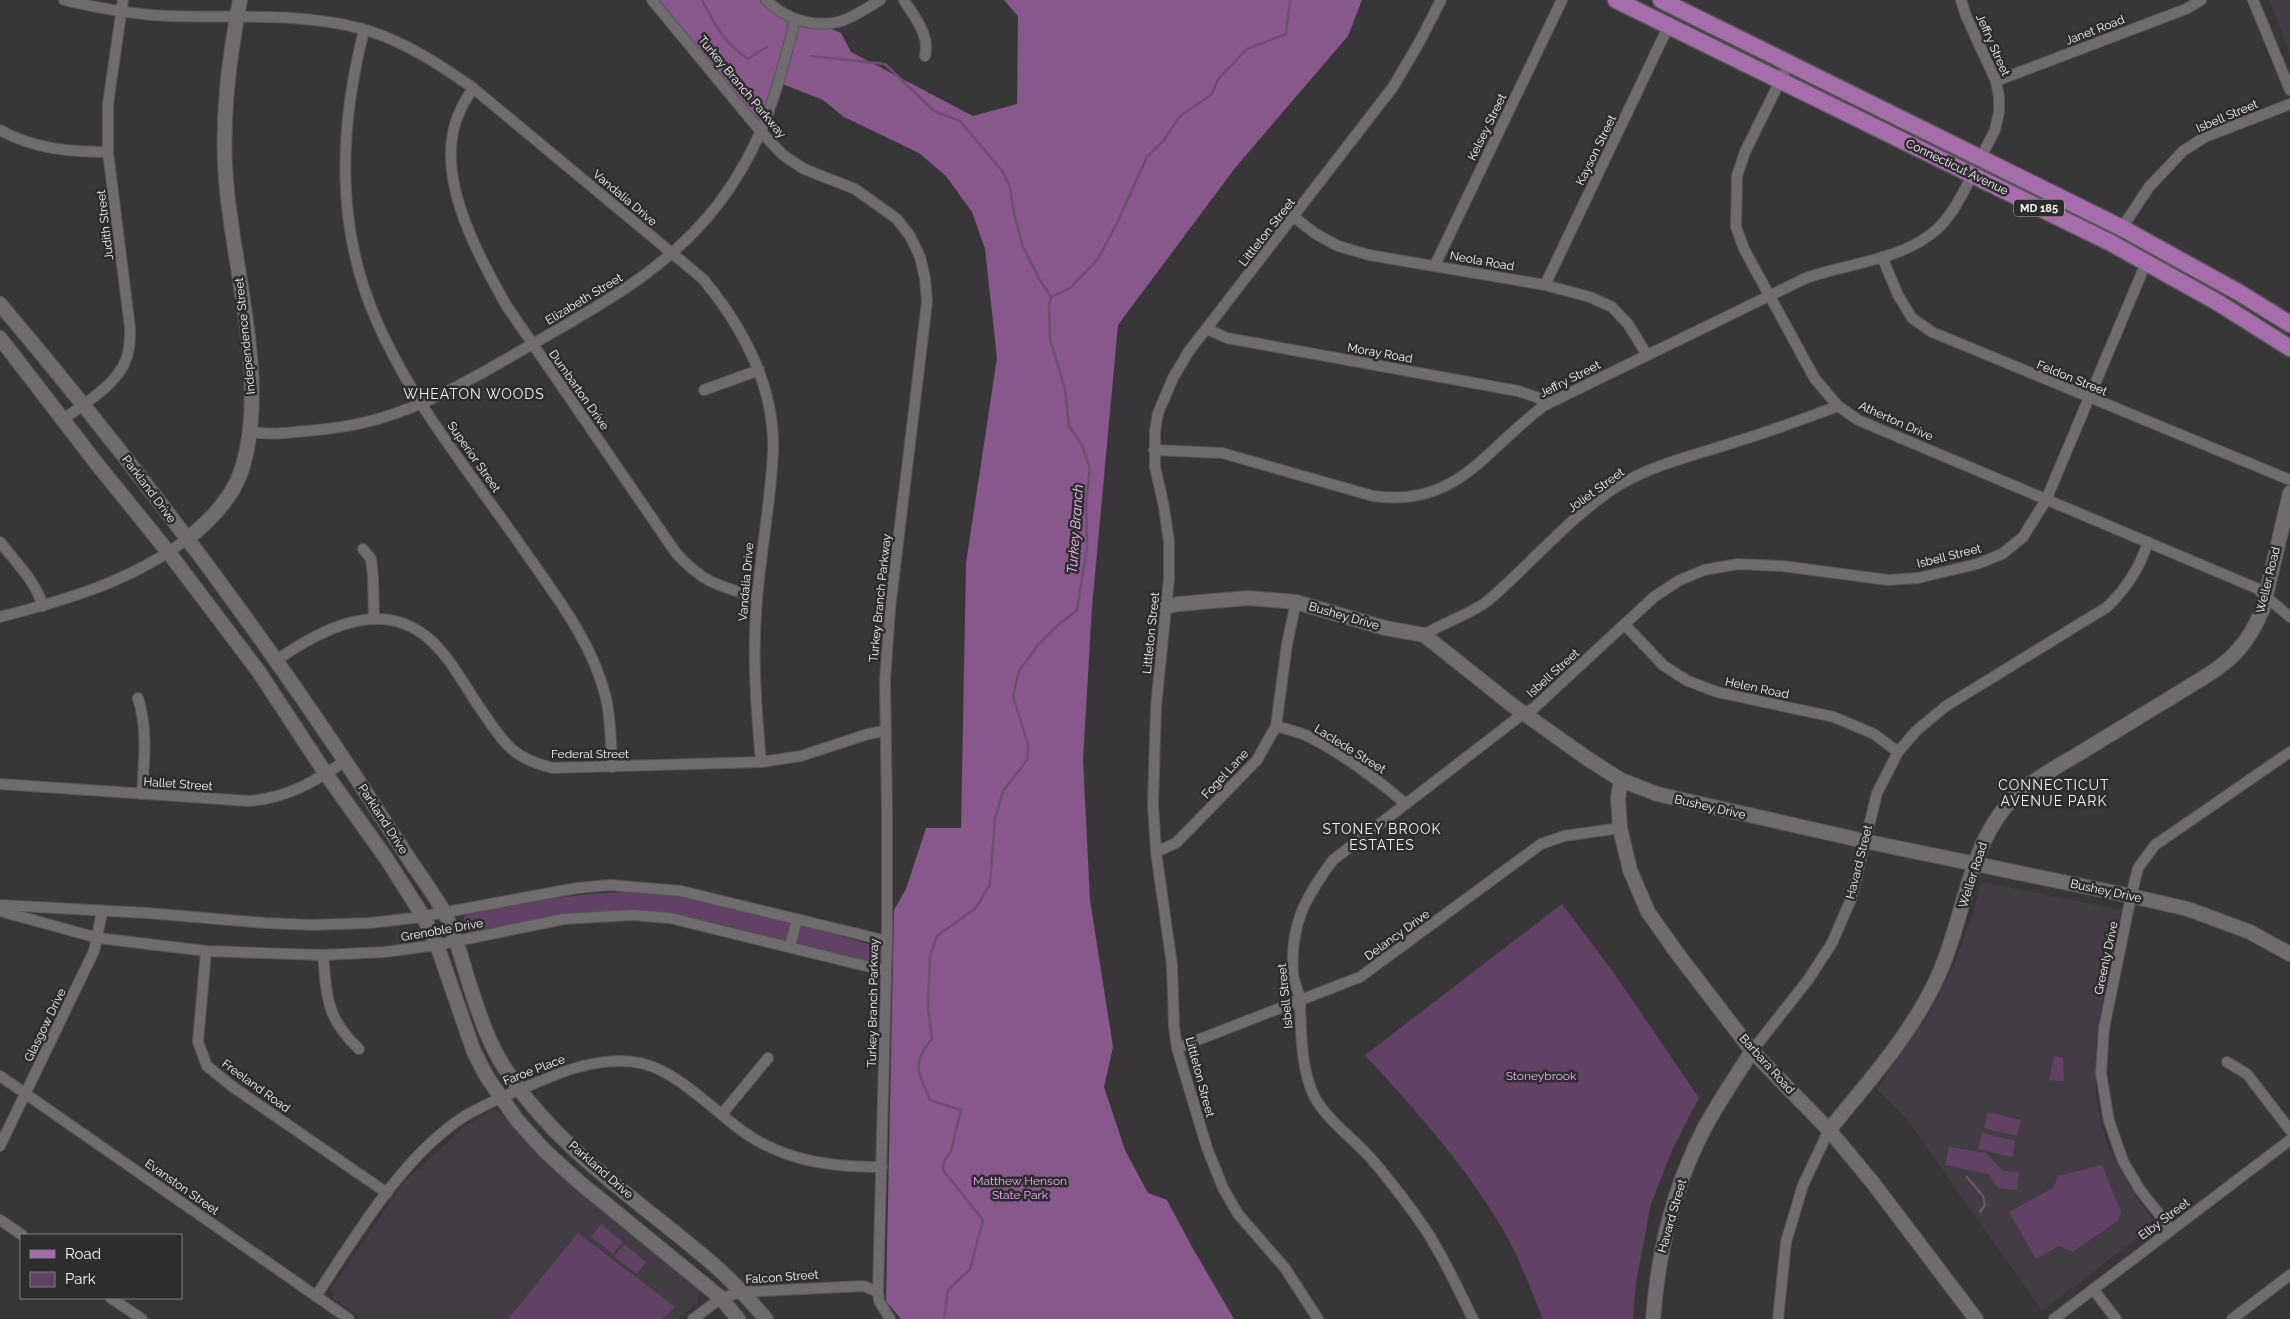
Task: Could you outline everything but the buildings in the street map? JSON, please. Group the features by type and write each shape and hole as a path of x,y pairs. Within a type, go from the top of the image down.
{"main road":[{"name":"Connecticut Avenue","path":"1616,0 2111,244 2216,302 2290,348"},
{"name":"Connecticut Avenue","path":"1662,0 1680,4 1789,63 2122,228 2238,292 2290,324"}],"street":[{"name":"Vandalia Drive","path":"64,0 122,5 167,16 294,17 320,20 364,30 398,42 435,60 474,88 703,279 725,305 746,341 759,370 770,413 773,450 753,649 754,689 761,762"},
{"name":"Independence Street","path":"0,616 43,606 94,590 125,577 169,553 204,526 226,499 241,470 250,432 252,408 251,366 226,183 224,149 227,78 240,0"},
{"name":"Turkey Branch Parkway","path":"652,0 762,133 784,155 804,169 855,189 897,219 910,236 920,257 926,278 928,302 890,609 885,680 884,732 888,812 887,941 878,1292 879,1301 890,1319"},
{"path":"766,0 795,20 814,23 839,22 880,0"},
{"path":"904,0 926,37 927,45 924,56"},
{"name":"Littleton Street","path":"1318,1319 1284,1268 1238,1214 1223,1188 1207,1148 1177,1048 1174,1026 1172,965 1156,852 1153,804 1154,749 1170,578 1169,542 1164,507 1155,467 1155,431 1158,413 1173,378 1189,351 1393,87 1441,0"},
{"name":"Kelsey Street","path":"1435,265 1562,0"},
{"name":"Jeffry Street","path":"1961,0 1966,16 1996,81 1999,112 1995,130 1981,157"},
{"name":"Janet Road","path":"1996,81 2186,9 2201,0"},
{"path":"2253,0 2290,90"},
{"name":"Judith Street","path":"64,419 112,381 124,366 129,348 130,328 108,152 108,104 122,5"},
{"name":"Elizabeth Street","path":"250,432 268,434 341,428 378,419 422,403 454,389 619,295 695,232 719,204 743,167 762,133 780,83 795,20"},
{"name":"Kayson Street","path":"1545,285 1669,25"},
{"name":"Superior Street","path":"364,30 352,76 345,138 344,179 350,226 360,271 377,322 391,351 422,403 585,642 606,698 610,723 612,767"},
{"name":"Atherton Drive","path":"1789,63 1745,152 1737,176 1735,197 1736,227 1744,249 1815,378 1838,406 1858,420 2238,579 2256,588 2290,617"},
{"name":"Dumbarton Drive","path":"474,88 459,111 453,134 451,168 454,192 465,223 486,269 532,344 676,553 692,570 705,580 720,587 757,597"},
{"name":"Isbell Street","path":"2122,228 2149,187 2183,151 2205,137 2290,104"},
{"path":"0,130 32,144 58,149 108,152"},
{"name":"Jeffry Street","path":"1154,450 1222,454 1373,496 1388,498 1430,493 1454,483 1521,423 1545,405 1806,278 1827,270 1882,257 1916,244 1936,230 1957,204 1972,174"},
{"name":"Neola Road","path":"1294,217 1316,234 1338,246 1369,255 1545,285 1590,297 1612,307 1628,324 1647,354"},
{"name":"Feldon Street","path":"1882,257 1894,288 1912,318 1932,332 2290,480"},
{"name":"Isbell Street","path":"1473,1319 1430,1237 1374,1161 1315,1097 1308,1081 1300,1002 1294,975 1294,939 1302,909 1310,892 1333,860 1524,713 1534,708 1654,597 1678,581 1704,570 1738,564 1782,566 1888,580 1918,578 1977,564 2002,554 2023,537 2046,500 2146,263"},
{"name":"Parkland Drive","path":"0,304 84,403 187,539 277,660 345,761 444,912 458,940 479,1014 506,1070 520,1089 576,1151 710,1260 766,1319"},
{"name":"Moray Road","path":"1207,329 1227,338 1518,391 1539,398 1545,405"},
{"name":"Parkland Drive","path":"0,338 97,464 169,553 259,672 326,774 386,858 423,916 438,945 474,1052 500,1097 545,1151 579,1182 721,1298 738,1319"},
{"path":"704,390 759,370"},
{"name":"Joliet Street","path":"1424,635 1465,615 1489,600 1584,511 1621,484 1654,468 1780,428 1838,406"},
{"name":"Weller Road","path":"1778,1319 1786,1242 1803,1185 1829,1130 1887,1058 1922,1007 1938,977 1953,940 1974,864 1995,821 2019,792 2202,678 2237,652 2256,625 2264,608 2265,595 2290,494"},
{"path":"0,542 32,584 40,596 43,606"},
{"name":"Havard Street","path":"1653,1319 1656,1274 1671,1212 1689,1160 1704,1128 1752,1051 1808,980 1832,942 1851,899 1877,793 1898,752 1916,731 1946,706 2107,607 2119,596 2134,573 2148,542"},
{"path":"363,549 371,559 374,618"},
{"name":"Bushey Drive","path":"1166,607 1178,604 1248,598 1296,602 1385,628 1424,635 1524,713 1621,780 1685,802 2188,909 2250,932 2290,954"},
{"name":"Fogel Lane","path":"1156,852 1176,843 1257,760 1276,726 1287,644 1296,602"},
{"name":"Federal Street","path":"277,660 306,640 348,622 374,618 402,622 428,638 443,654 505,744 523,759 534,764 553,768 761,762 801,756 868,734 884,732"},
{"name":"Helen Road","path":"1625,625 1664,666 1688,681 1717,692 1834,717 1874,734 1898,752"},
{"path":"138,698 143,713 145,730 142,794"},
{"name":"Laclede Street","path":"1276,726 1304,734 1316,741 1383,784 1405,803"},
{"name":"Greenly Drive","path":"2171,1229 2140,1190 2123,1161 2109,1121 2101,1073 2104,1028 2131,896 2138,868 2155,845 2290,752"},
{"name":"Hallet Street","path":"0,784 249,801 271,799 304,787 345,761"},
{"name":"Barbara Road","path":"1621,780 1618,798 1620,828 1630,870 1648,912 1752,1051 1829,1130 1873,1183 1976,1319"},
{"name":"Delancy Drive","path":"1177,1048 1300,1002 1360,977 1542,844 1564,836 1620,828"},
{"name":"Grenoble Drive","path":"0,906 312,925 369,923 423,916 577,888 610,885 681,892 887,941"},
{"name":"Grenoble Drive","path":"0,911 98,938 206,951 323,955 385,952 438,945 564,919 632,915 670,918 886,971"},
{"name":"Glasgow Drive","path":"0,1146 81,981 98,938 102,912"},
{"path":"790,947 797,920"},
{"name":"Freeland Road","path":"206,951 198,1042 208,1066 233,1087 387,1193"},
{"path":"323,955 327,996 332,1014 342,1031 359,1048"},
{"path":"722,1114 768,1058"},
{"name":"Faroe Place","path":"316,1296 387,1193 433,1141 463,1117 500,1097 570,1069 610,1062 637,1063 658,1069 672,1076 745,1133 767,1146 790,1155 827,1165 882,1168"},
{"path":"2227,1062 2247,1074 2290,1130"},
{"name":"Evanston Street","path":"0,1076 349,1319"},
{"name":"Elby Street","path":"2054,1319 2290,1140"},
{"path":"0,1220 21,1234"},
{"path":"2232,1319 2290,1275"},
{"name":"Falcon Street","path":"693,1319 721,1298 742,1292 864,1286 878,1292"},
{"path":"2093,1289 2116,1319"},
{"path":"112,1299 142,1319"}],"shaded area":[{"path":"2269,0 2290,0 2290,54 2272,6"},
{"path":"1981,882 2121,910 2104,991 2096,1041 2096,1100 2106,1142 2123,1176 2152,1220 2148,1230 2042,1311 1906,1118 1877,1089 1929,1014 1954,964 1971,919"},
{"path":"492,1109 508,1119 699,1289 698,1302 678,1319 363,1319 334,1299 331,1289 405,1181 464,1127"}],"green space":[{"name":"Matthew Henson State Park","path":"652,0 766,0 841,33 851,52 973,116 1017,104 1018,16 1004,0 1362,0 1348,36 1235,168 1118,325 1092,607 1083,760 1090,900 1113,1047 1104,1087 1125,1150 1148,1193 1167,1200 1234,1319 901,1319 886,1301 894,910 906,889 926,828 961,828 966,563 997,358 985,249 972,212 946,176 919,153 844,117 823,100 780,83 762,133"},
{"path":"628,892 696,898 792,923 786,941 712,922 663,913 473,934 468,933 463,925 464,917 469,914 528,902 568,896"},
{"name":"Stoneybrook","path":"1562,904 1616,976 1699,1098 1673,1148 1651,1204 1636,1282 1633,1319 1543,1319 1511,1245 1475,1186 1422,1119 1365,1055"},
{"path":"802,925 879,947 883,951 880,961 878,963 796,944"},
{"path":"2054,1056 2063,1058 2064,1081 2049,1080"},
{"path":"1988,1112 2021,1120 2017,1136 1984,1128"},
{"path":"1982,1133 2015,1141 2012,1157 1978,1149"},
{"path":"1949,1147 1986,1153 2003,1171 2019,1172 2017,1190 1998,1188 1988,1174 1945,1165"},
{"path":"2102,1165 2121,1212 2119,1220 2072,1252 2059,1246 2036,1259 2009,1212 2053,1188 2058,1176"},
{"path":"601,1224 623,1242 613,1254 591,1237"},
{"path":"578,1233 675,1307 662,1319 508,1319"},
{"path":"624,1244 646,1262 637,1274 614,1257"}],"waterway":[{"path":"702,0 726,40 748,59 767,47"},
{"name":"Turkey Branch","path":"944,1319 948,1290 970,1269 983,1220 943,1170 944,1161 951,1151 961,1110 930,1100 920,1075 919,1062 921,1055 932,1039 928,1008 930,956 937,936 976,908 990,884 995,819 1003,791 1027,760 1028,744 1013,696 1019,671 1038,645 1077,610 1087,547 1086,501 1090,468 1082,445 1069,426 1065,389 1050,339 1049,305 1051,297 1070,288 1098,259 1117,223 1147,157 1164,140 1180,116 1211,95 1219,78 1247,49 1286,34 1290,0"},
{"path":"812,56 885,64 934,111 960,121 1003,172 1010,187 1015,218 1023,247 1051,297"},
{"path":"1967,1177 1983,1196 1985,1205 1980,1212"}],"district":[{"name":"WHEATON WOODS","path":"474,394"},
{"name":"CONNECTICUT AVENUE PARK","path":"2054,794"},
{"name":"STONEY BROOK ESTATES","path":"1382,838"}]}
